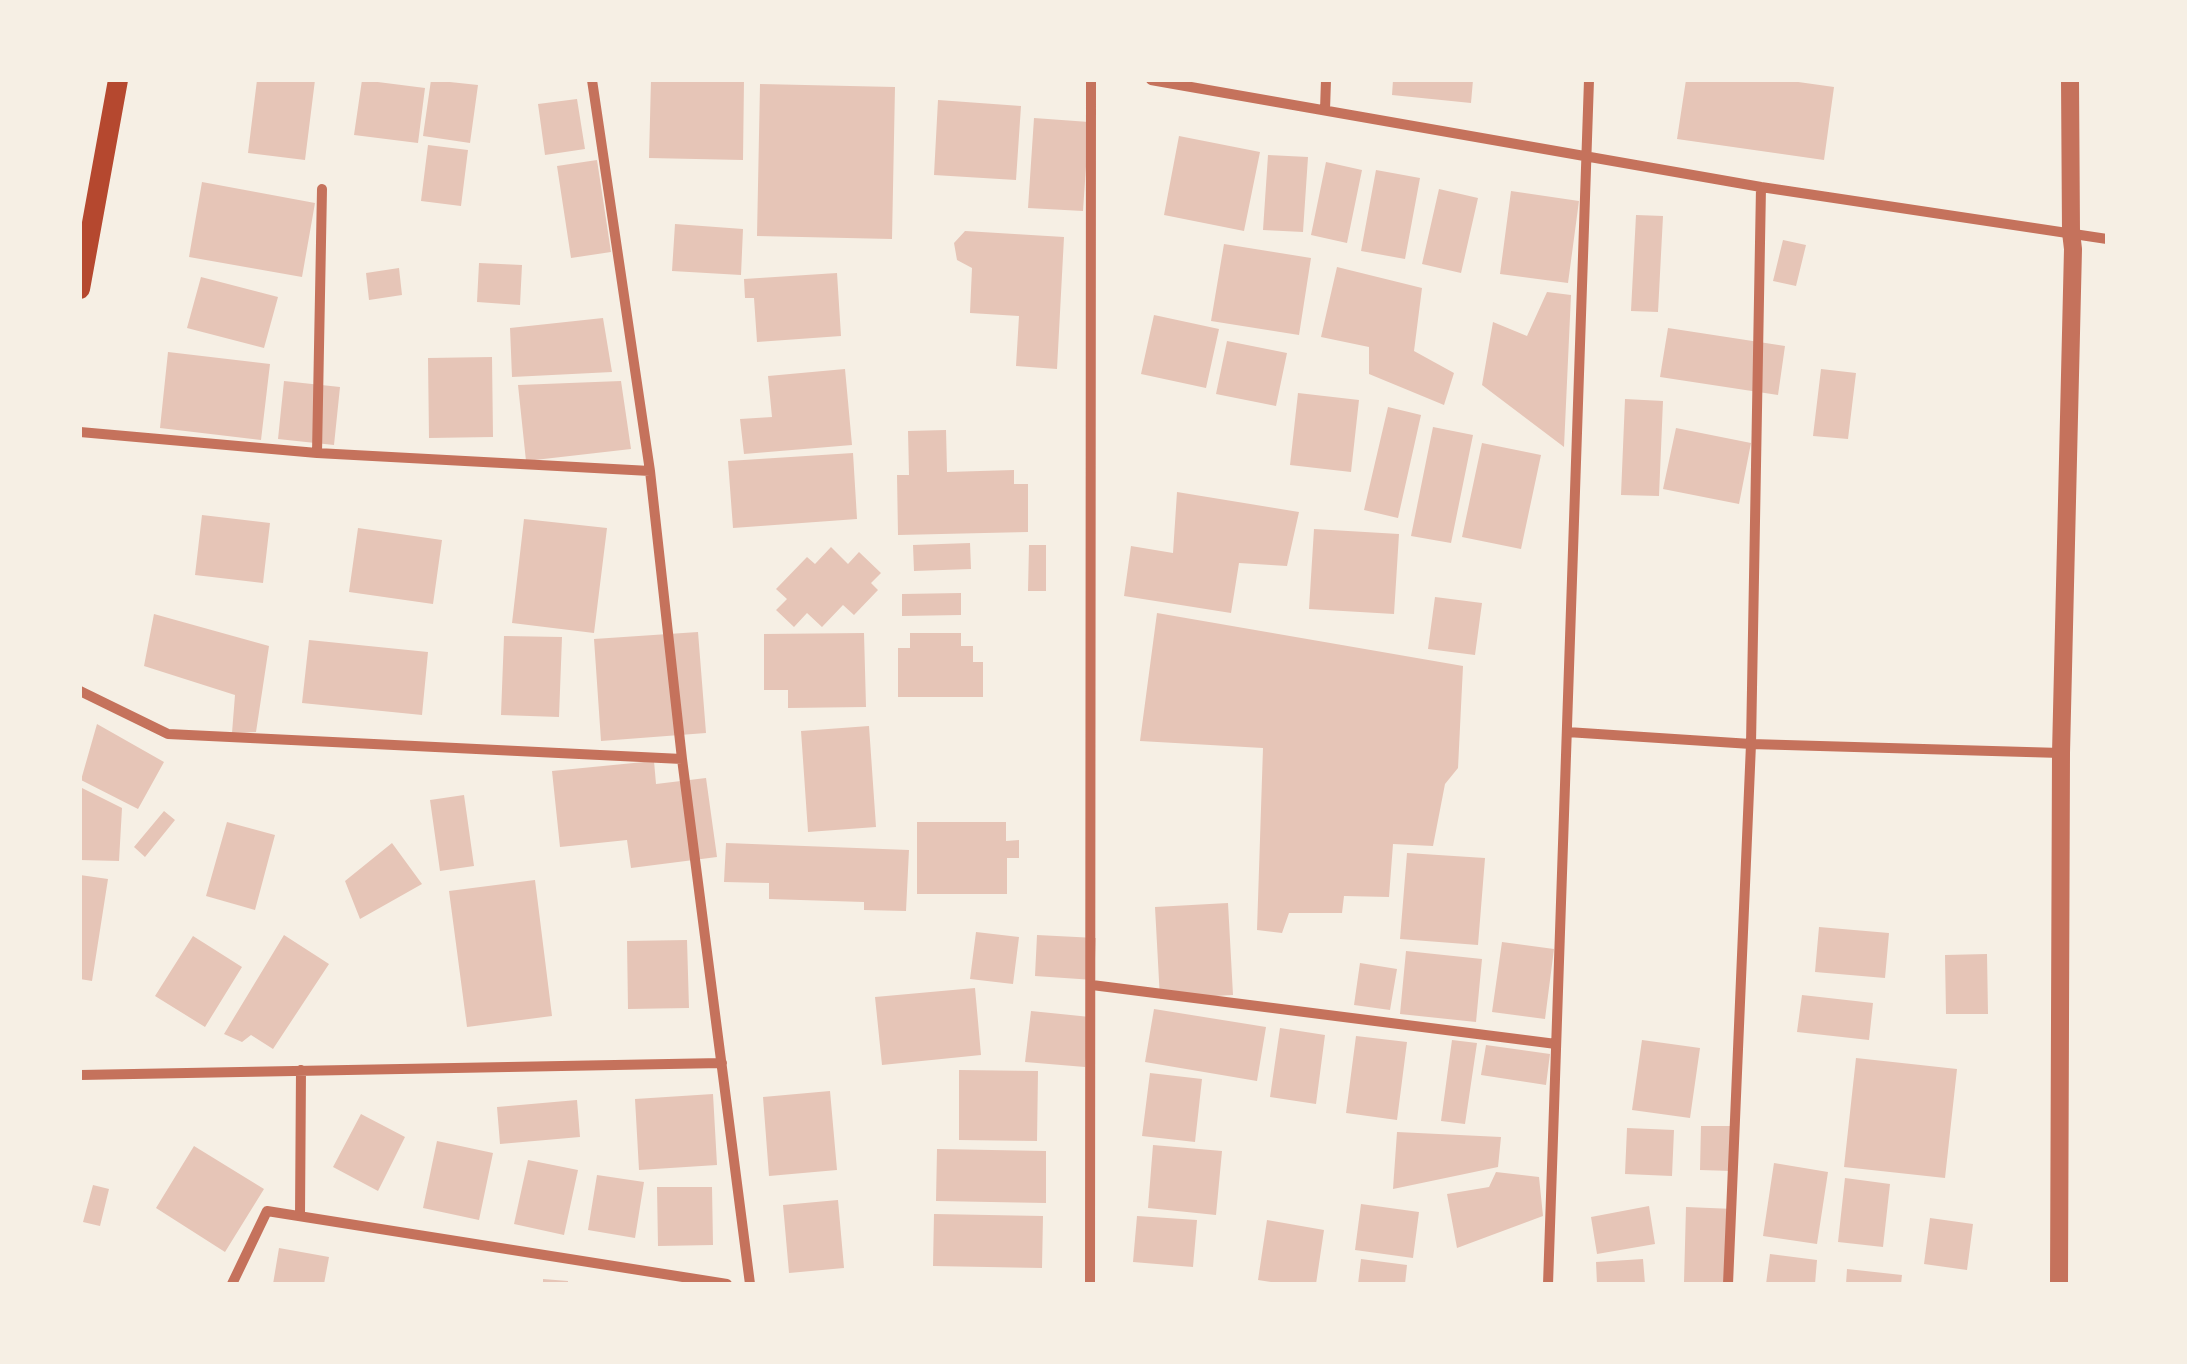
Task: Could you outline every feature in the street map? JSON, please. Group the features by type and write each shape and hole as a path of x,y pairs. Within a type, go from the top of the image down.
{"main road":[{"path":"80,289 118,80"}],"street":[{"path":"592,80 650,472 682,759 750,1284"},
{"path":"1090,1284 1092,80"},
{"path":"1151,80 1762,187 2107,239"},
{"path":"1324,110 1326,80"},
{"path":"1548,1284 1590,80"},
{"path":"2058,1284 2061,753 2074,248 2070,80"},
{"path":"1728,1284 1752,744 1762,187"},
{"path":"317,453 322,189"},
{"path":"80,432 317,453 650,472"},
{"path":"80,691 168,734 682,759"},
{"path":"1567,732 1752,744 2061,753"},
{"path":"1092,985 1556,1044"},
{"path":"80,1076 722,1063"},
{"path":"300,1070 300,1216"},
{"path":"232,1284 267,1211 727,1284"}],"building":[{"path":"257,80 315,80 305,160 248,153"},
{"path":"362,80 425,88 418,143 354,135"},
{"path":"431,80 478,85 470,143 423,136"},
{"path":"651,80 744,80 743,160 649,158"},
{"path":"1393,80 1473,80 1471,103 1392,95"},
{"path":"1686,80 1784,80 1834,87 1824,160 1677,139"},
{"path":"760,84 895,87 892,239 757,236"},
{"path":"577,99 585,149 545,155 538,104"},
{"path":"938,100 1021,106 1016,180 934,175"},
{"path":"1034,118 1089,122 1083,211 1028,208"},
{"path":"1179,136 1260,152 1244,231 1164,215"},
{"path":"428,145 468,150 461,206 421,201"},
{"path":"1268,155 1308,157 1303,232 1263,230"},
{"path":"597,160 611,252 571,258 557,166"},
{"path":"1326,162 1362,170 1347,243 1311,235"},
{"path":"1376,170 1420,178 1405,259 1361,251"},
{"path":"202,182 315,203 302,277 189,257"},
{"path":"1439,189 1478,198 1461,273 1422,264"},
{"path":"1511,191 1579,201 1568,283 1500,274"},
{"path":"1636,215 1663,216 1658,312 1631,311"},
{"path":"675,224 743,229 741,275 672,271"},
{"path":"965,231 1064,237 1057,369 1016,366 1019,316 970,313 972,268 957,260 954,243"},
{"path":"1783,240 1806,245 1796,286 1773,281"},
{"path":"1224,244 1311,258 1299,335 1211,321"},
{"path":"479,263 522,265 520,305 477,302"},
{"path":"1337,267 1422,288 1414,351 1454,373 1444,405 1369,374 1369,347 1321,337"},
{"path":"399,268 402,295 369,300 366,273"},
{"path":"837,273 841,336 757,342 754,298 745,298 744,279"},
{"path":"201,277 278,297 264,348 187,328"},
{"path":"1547,292 1571,295 1564,447 1482,385 1493,322 1527,336"},
{"path":"1154,315 1219,329 1206,388 1141,374"},
{"path":"603,318 612,372 512,377 510,328"},
{"path":"1668,328 1785,346 1778,395 1660,377"},
{"path":"1227,341 1287,353 1276,406 1216,394"},
{"path":"168,352 270,364 261,440 160,428"},
{"path":"492,357 493,437 429,438 428,358"},
{"path":"845,369 852,445 744,454 740,419 772,417 768,376"},
{"path":"1821,369 1856,373 1848,439 1813,436"},
{"path":"284,381 340,387 334,445 278,439"},
{"path":"621,381 631,449 526,461 518,385"},
{"path":"1298,393 1359,400 1351,472 1290,465"},
{"path":"1625,399 1663,401 1659,496 1621,495"},
{"path":"1388,407 1421,415 1398,518 1364,510"},
{"path":"1433,427 1473,435 1451,543 1411,536"},
{"path":"1676,428 1751,443 1739,504 1663,489"},
{"path":"946,430 947,472 1014,470 1014,484 1028,484 1028,532 898,535 897,475 909,475 908,431"},
{"path":"1482,443 1541,455 1521,549 1462,537"},
{"path":"853,453 857,519 733,528 728,461"},
{"path":"1177,492 1299,512 1287,566 1239,563 1231,613 1124,596 1131,546 1173,553"},
{"path":"202,515 270,523 263,583 195,575"},
{"path":"524,519 607,528 594,633 512,623"},
{"path":"358,528 442,540 433,604 349,592"},
{"path":"1314,529 1399,534 1394,614 1309,609"},
{"path":"970,543 971,569 914,571 913,545"},
{"path":"1029,545 1046,545 1046,591 1028,591"},
{"path":"831,547 848,564 859,552 881,573 871,583 878,590 854,615 843,605 822,627 807,613 794,627 776,610 787,599 776,589 807,557 815,564"},
{"path":"961,593 961,615 902,616 902,594"},
{"path":"1435,597 1482,603 1475,655 1428,649"},
{"path":"1157,613 1463,666 1458,768 1445,784 1433,846 1393,844 1389,897 1344,896 1342,913 1289,913 1282,933 1257,930 1263,748 1140,741"},
{"path":"154,614 269,646 256,732 232,733 235,695 144,666"},
{"path":"698,632 706,733 601,741 594,639"},
{"path":"864,633 866,707 788,708 788,690 764,690 764,634"},
{"path":"910,633 961,633 961,646 973,646 973,662 983,662 983,697 898,697 898,648 910,648"},
{"path":"504,636 562,637 559,717 501,715"},
{"path":"309,640 428,652 422,715 302,703"},
{"path":"97,724 164,762 138,809 81,780"},
{"path":"869,726 876,827 808,832 801,731"},
{"path":"654,761 656,784 706,778 717,857 631,868 627,840 560,847 552,771"},
{"path":"80,787 122,808 119,861 80,860"},
{"path":"464,795 474,866 440,871 430,800"},
{"path":"164,811 175,820 145,857 134,847"},
{"path":"227,822 275,835 255,910 206,896"},
{"path":"917,822 1006,822 1006,841 1019,840 1019,858 1007,858 1007,894 917,894"},
{"path":"392,843 422,884 360,919 345,881"},
{"path":"726,843 909,850 906,911 864,910 864,902 769,899 769,883 724,882"},
{"path":"1407,853 1485,858 1478,945 1400,939"},
{"path":"80,875 108,879 92,981 80,979"},
{"path":"535,880 552,1016 467,1027 449,891"},
{"path":"1228,903 1233,995 1160,999 1155,907"},
{"path":"1819,927 1889,933 1885,978 1815,972"},
{"path":"976,932 1019,937 1013,984 970,979"},
{"path":"284,935 329,964 273,1049 251,1035 242,1042 224,1034"},
{"path":"1037,935 1096,938 1094,980 1035,976"},
{"path":"193,936 242,967 205,1027 155,996"},
{"path":"687,940 689,1008 628,1009 627,941"},
{"path":"1502,942 1554,949 1545,1019 1492,1012"},
{"path":"1406,951 1482,959 1476,1022 1400,1014"},
{"path":"1987,954 1988,1014 1946,1014 1945,955"},
{"path":"1360,963 1397,969 1390,1010 1354,1005"},
{"path":"975,988 981,1055 882,1065 875,997"},
{"path":"1802,995 1873,1003 1869,1040 1797,1032"},
{"path":"1154,1009 1266,1027 1257,1081 1145,1062"},
{"path":"1031,1011 1090,1017 1085,1067 1025,1062"},
{"path":"1280,1028 1325,1035 1316,1104 1270,1097"},
{"path":"1356,1036 1407,1042 1397,1120 1346,1113"},
{"path":"1452,1040 1477,1043 1465,1124 1441,1121"},
{"path":"1642,1040 1700,1048 1690,1118 1632,1110"},
{"path":"1486,1045 1550,1054 1546,1085 1481,1075"},
{"path":"1856,1058 1957,1069 1945,1178 1844,1167"},
{"path":"959,1070 1038,1071 1037,1141 959,1140"},
{"path":"1150,1073 1202,1079 1195,1142 1142,1136"},
{"path":"830,1091 837,1170 769,1176 763,1097"},
{"path":"713,1094 717,1165 639,1170 635,1099"},
{"path":"577,1100 580,1137 500,1144 497,1107"},
{"path":"361,1114 405,1137 378,1191 333,1167"},
{"path":"1701,1126 1732,1126 1732,1171 1700,1170"},
{"path":"1627,1128 1674,1130 1672,1176 1625,1174"},
{"path":"1397,1132 1501,1137 1498,1167 1393,1189"},
{"path":"437,1141 493,1153 479,1220 423,1208"},
{"path":"1153,1145 1222,1151 1216,1215 1148,1208"},
{"path":"194,1146 264,1189 225,1252 156,1208"},
{"path":"937,1149 1046,1151 1046,1203 936,1201"},
{"path":"528,1160 578,1170 564,1235 514,1224"},
{"path":"1774,1163 1828,1172 1817,1244 1763,1236"},
{"path":"1496,1172 1539,1177 1543,1216 1457,1248 1447,1194 1489,1187"},
{"path":"597,1175 644,1182 635,1238 588,1230"},
{"path":"1845,1178 1890,1184 1883,1247 1838,1242"},
{"path":"93,1185 109,1189 100,1226 83,1222"},
{"path":"657,1187 712,1187 713,1245 658,1246"},
{"path":"838,1200 844,1268 789,1273 783,1205"},
{"path":"1361,1204 1419,1212 1413,1258 1355,1250"},
{"path":"1649,1206 1655,1244 1597,1254 1591,1217"},
{"path":"1686,1207 1734,1209 1732,1283 1684,1282"},
{"path":"934,1214 1043,1216 1042,1268 933,1266"},
{"path":"1137,1216 1197,1220 1193,1267 1133,1262"},
{"path":"1930,1218 1973,1224 1967,1270 1924,1264"},
{"path":"1267,1220 1324,1230 1316,1284 1258,1280"},
{"path":"279,1248 329,1257 324,1284 273,1284"},
{"path":"1770,1254 1817,1260 1815,1284 1766,1284"},
{"path":"1361,1259 1407,1265 1405,1284 1358,1284"},
{"path":"1643,1259 1645,1284 1597,1284 1596,1262"},
{"path":"1847,1269 1902,1275 1901,1284 1846,1284"},
{"path":"543,1279 568,1281 568,1284 543,1284"}]}
